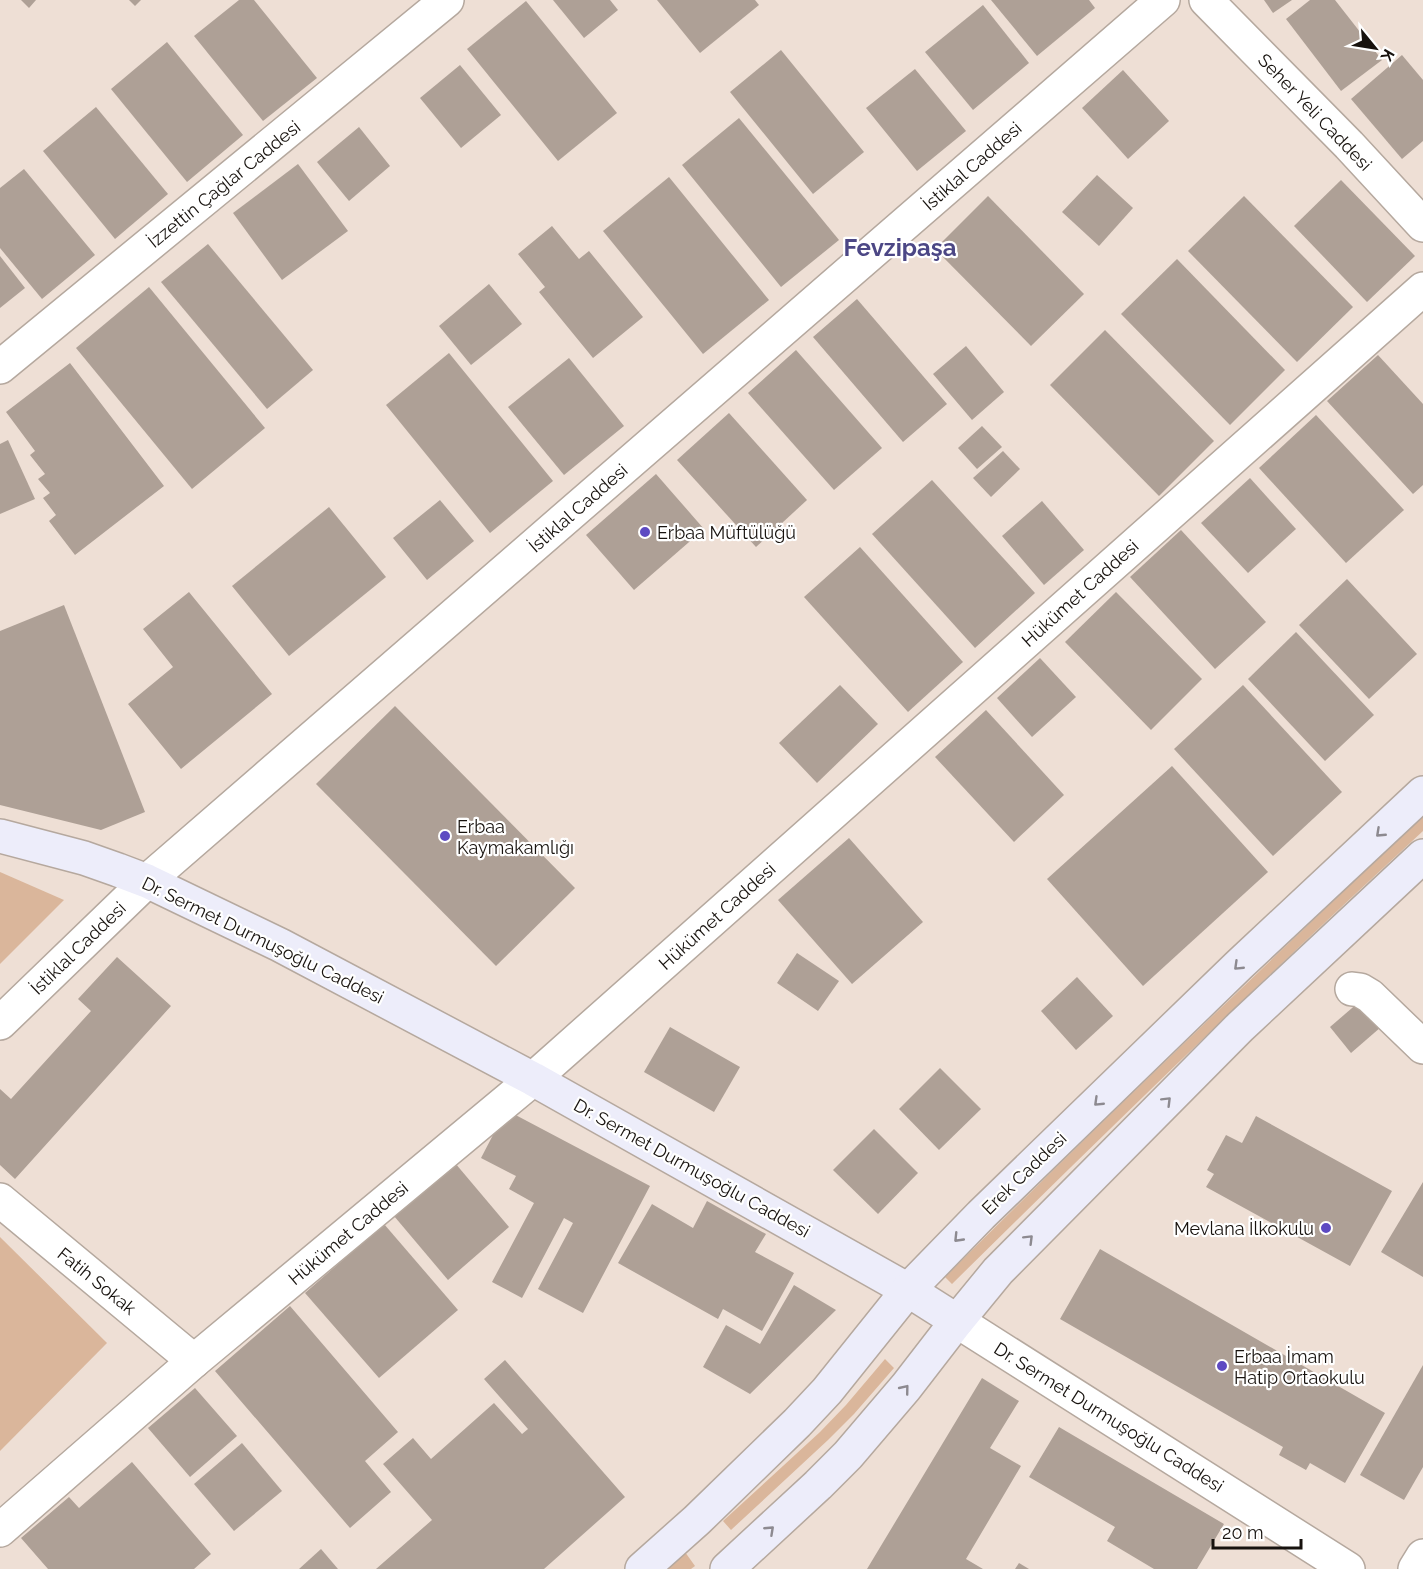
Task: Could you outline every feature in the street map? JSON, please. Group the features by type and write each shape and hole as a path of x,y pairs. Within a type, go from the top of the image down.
{"main road":[{"name":"Erek Caddesi","path":"642,1569 714,1504 797,1423 827,1391 908,1290 990,1207 1239,965 1423,793"},
{"name":"Dr. Sermet Durmuşoğlu Caddesi","path":"0,836 84,858 147,881 280,945 533,1079 908,1290 957,1321"},
{"path":"738,1567 848,1455 906,1387 998,1271 1240,1027 1423,856"}],"street":[{"name":"İzzettin Çağlar Caddesi","path":"0,367 447,0"},
{"name":"İstiklal Caddesi","path":"0,1023 147,881 1163,0"},
{"name":"Seher Yeli Caddesi","path":"1206,0 1349,145 1423,225"},
{"name":"Hükümet Caddesi","path":"0,1530 194,1361 533,1079 1423,289"},
{"path":"1352,988 1370,996 1423,1047"},
{"name":"Fatih Sokak","path":"0,1200 194,1361"},
{"name":"Dr. Sermet Durmuşoğlu Caddesi","path":"957,1321 1348,1569"},
{"path":"1414,1569 1423,1556"}],"shaded area":[{"path":"1423,817 1423,831 1068,1169 952,1284 945,1277 1182,1045"},
{"path":"0,872 64,900 0,964"},
{"path":"0,1237 107,1343 0,1451"},
{"path":"885,1359 894,1368 854,1414 731,1530 723,1521 820,1432"},
{"path":"685,1552 695,1566 691,1569 666,1569"}],"building":[{"path":"21,0 36,0 29,8"},
{"path":"129,0 141,0 135,6"},
{"path":"239,0 254,0 317,78 263,121 194,36"},
{"path":"553,0 610,0 618,10 584,38"},
{"path":"657,0 755,0 759,5 700,53"},
{"path":"991,0 1089,0 1095,8 1037,56"},
{"path":"1264,0 1292,0 1273,13"},
{"path":"1310,0 1335,0 1382,60 1341,91 1286,19"},
{"path":"526,1 617,113 558,161 467,49"},
{"path":"983,5 1029,63 973,110 925,52"},
{"path":"167,42 243,135 187,182 111,89"},
{"path":"781,50 864,152 813,194 730,92"},
{"path":"1402,55 1423,80 1423,141 1402,159 1351,99"},
{"path":"460,65 501,115 461,148 420,98"},
{"path":"915,69 966,131 917,171 866,108"},
{"path":"1123,70 1169,121 1128,159 1082,108"},
{"path":"96,107 168,194 115,239 43,151"},
{"path":"739,118 839,240 781,287 682,165"},
{"path":"359,127 390,166 349,201 317,162"},
{"path":"298,164 348,231 282,280 233,213"},
{"path":"24,169 95,255 42,299 0,248 0,188"},
{"path":"1097,175 1133,208 1099,246 1062,212"},
{"path":"669,177 769,300 703,354 603,231"},
{"path":"1341,180 1415,256 1367,302 1294,226"},
{"path":"988,196 1084,294 1031,346 935,249"},
{"path":"1244,196 1353,307 1297,362 1188,251"},
{"path":"552,226 579,259 589,251 643,317 593,358 539,292 545,287 518,254"},
{"path":"208,244 313,370 267,409 161,282"},
{"path":"0,256 25,288 0,308"},
{"path":"1177,259 1285,370 1230,425 1121,314"},
{"path":"489,284 522,324 471,365 439,326"},
{"path":"149,287 265,428 192,489 76,348"},
{"path":"857,299 947,404 903,442 813,337"},
{"path":"1105,330 1214,441 1159,496 1050,385"},
{"path":"966,346 1004,392 972,420 933,374"},
{"path":"796,350 882,448 834,490 748,393"},
{"path":"449,353 553,481 490,533 386,405"},
{"path":"1378,355 1423,404 1423,485 1413,494 1327,401"},
{"path":"569,358 624,426 564,475 508,407"},
{"path":"70,363 164,486 75,555 49,521 56,515 43,498 50,493 38,479 45,474 30,455 35,451 6,412"},
{"path":"729,413 807,500 756,547 677,460"},
{"path":"1316,415 1404,510 1346,563 1259,468"},
{"path":"982,426 1002,447 977,469 958,448"},
{"path":"8,440 35,499 0,514 0,444"},
{"path":"1003,451 1020,469 991,497 973,478"},
{"name":"Erbaa Müftülüğü","path":"656,474 704,529 634,590 586,535"},
{"path":"1250,478 1296,529 1248,573 1201,523"},
{"path":"932,480 1035,593 975,648 872,534"},
{"path":"440,500 474,541 427,580 393,538"},
{"path":"1042,501 1084,550 1044,585 1002,536"},
{"path":"329,507 386,577 289,656 232,586"},
{"path":"1181,530 1266,622 1215,669 1130,577"},
{"path":"860,547 963,662 908,712 804,597"},
{"path":"1347,579 1417,654 1369,699 1299,625"},
{"path":"189,592 272,694 181,769 128,704 173,667 143,629"},
{"path":"1116,592 1202,679 1151,730 1065,642"},
{"path":"64,605 145,812 101,830 0,805 0,631"},
{"path":"1296,632 1374,715 1325,761 1248,679"},
{"path":"1040,658 1076,697 1032,737 997,698"},
{"path":"840,685 878,724 817,783 779,743"},
{"path":"1243,685 1342,792 1273,856 1174,749"},
{"name":"Erbaa Kaymakamlığı","path":"395,706 575,888 496,966 316,784"},
{"path":"986,710 1064,795 1014,842 935,757"},
{"path":"1172,766 1268,872 1143,986 1047,879"},
{"path":"849,838 923,922 852,984 778,900"},
{"path":"797,953 839,981 818,1011 777,983"},
{"path":"117,957 171,1006 15,1179 0,1165 0,1089 11,1099 91,1011 78,999"},
{"path":"1077,977 1113,1016 1076,1050 1041,1011"},
{"path":"1359,1002 1381,1027 1351,1053 1330,1027"},
{"path":"670,1027 740,1067 714,1112 644,1072"},
{"path":"940,1068 981,1109 939,1150 899,1109"},
{"path":"506,1110 650,1186 583,1313 538,1289 573,1223 564,1218 522,1298 492,1282 534,1203 509,1189 516,1176 481,1158"},
{"name":"Mevlana İlkokulu","path":"1256,1116 1392,1191 1350,1266 1206,1187 1214,1174 1207,1170 1226,1135 1242,1143"},
{"path":"874,1129 918,1173 878,1214 833,1170"},
{"path":"455,1163 509,1227 448,1280 394,1216"},
{"path":"1423,1182 1423,1277 1381,1252"},
{"path":"707,1201 766,1234 755,1252 794,1273 762,1331 723,1309 718,1319 618,1263 652,1204 693,1228"},
{"path":"384,1224 458,1310 379,1378 305,1293"},
{"name":"Erbaa İmam Hatip Ortaokulu","path":"1100,1249 1385,1413 1345,1483 1310,1463 1306,1470 1279,1455 1283,1447 1060,1319"},
{"path":"794,1285 836,1310 750,1394 703,1367 726,1325 760,1344"},
{"path":"290,1306 398,1432 365,1461 391,1492 350,1528 215,1371"},
{"path":"505,1360 625,1497 544,1569 376,1569 432,1520 383,1464 413,1438 431,1459 494,1403 522,1434 528,1429 484,1379"},
{"path":"1423,1365 1423,1467 1404,1500 1360,1475"},
{"path":"982,1378 1019,1401 990,1448 1021,1466 966,1559 983,1569 867,1569"},
{"path":"195,1388 237,1436 190,1477 148,1428"},
{"path":"1059,1427 1224,1524 1197,1569 1154,1569 1107,1541 1115,1527 1029,1477"},
{"path":"242,1443 282,1491 234,1531 194,1484"},
{"path":"132,1462 211,1554 194,1569 48,1569 21,1538 69,1497 79,1508"},
{"path":"321,1549 338,1569 299,1569"},
{"path":"1019,1563 1029,1569 1015,1569"}],"place":[{"name":"Erbaa Müftülüğü","path":"645,532"},
{"name":"Erbaa Kaymakamlığı","path":"445,836"},
{"name":"Mevlana İlkokulu","path":"1326,1228"},
{"name":"Erbaa İmam Hatip Ortaokulu","path":"1222,1366"}],"district":[{"name":"Fevzipaşa","path":"900,247"}]}
